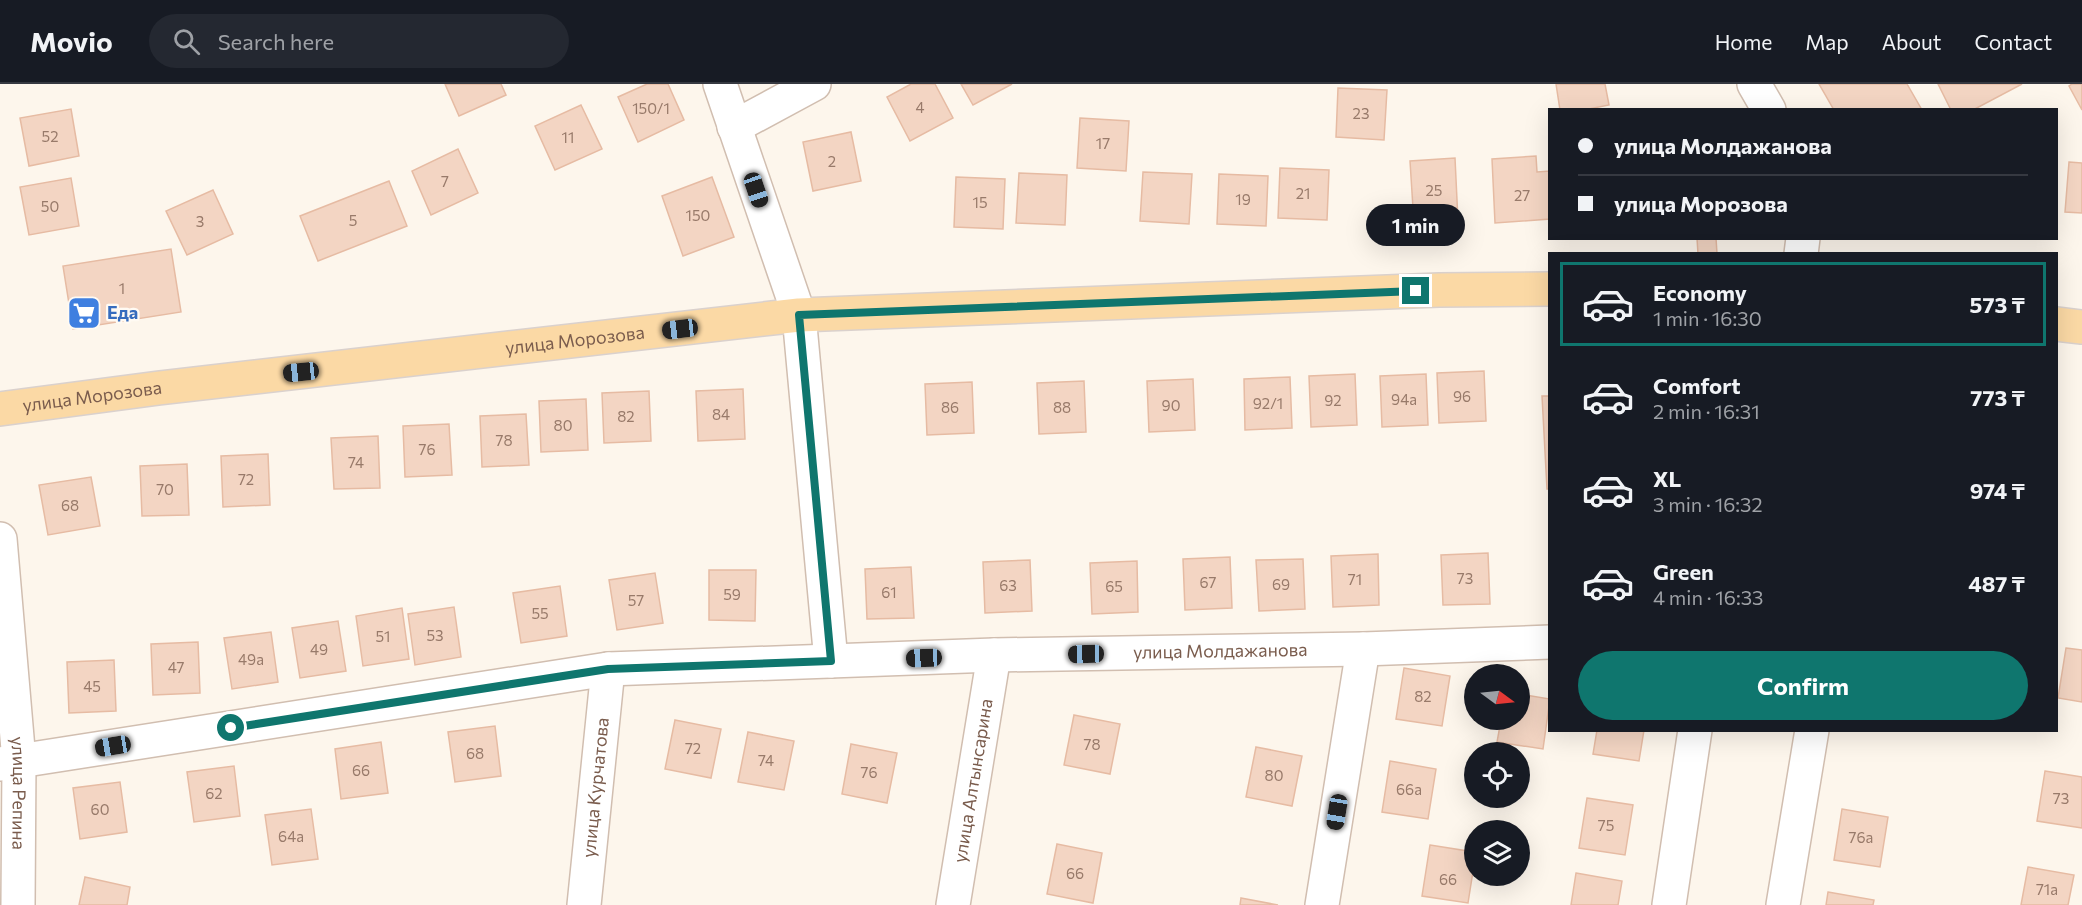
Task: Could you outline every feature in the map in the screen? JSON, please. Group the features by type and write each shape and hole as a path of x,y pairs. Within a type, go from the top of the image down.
{"main road":[{"name":"улица Морозова","path":"0,409 799,315 1439,290 1548,289"},
{"path":"2058,324 2082,327"}],"street":[{"path":"720,84 799,315 831,661"},
{"path":"734,128 814,84"},
{"path":"1754,84 1768,108"},
{"name":"улица Репина","path":"0,539 9,763 18,905"},
{"name":"улица Молдажанова","path":"9,763 608,669 994,655 1363,649 1548,642"},
{"path":"1322,905 1363,649"},
{"name":"улица Алтынсарина","path":"953,905 994,655"},
{"name":"улица Курчатова","path":"584,905 608,669"},
{"path":"1669,905 1695,732"},
{"path":"1783,905 1812,732"}],"building":[{"path":"445,84 501,84 506,95 459,116"},
{"path":"647,84 668,84 684,120 638,142 618,97"},
{"path":"911,84 935,84 953,118 910,141 887,97"},
{"path":"961,84 1012,84 973,105"},
{"path":"1556,84 1605,84 1609,105 1594,108 1560,108"},
{"path":"1819,84 1907,84 1921,108 1833,108"},
{"path":"1938,84 2022,84 1977,108 1950,108"},
{"path":"2082,84 2082,110 2069,86"},
{"path":"1338,88 1387,90 1384,140 1336,137"},
{"path":"581,105 602,149 555,170 535,126"},
{"path":"71,109 79,156 29,166 20,118"},
{"path":"1080,118 1129,121 1126,171 1077,168"},
{"path":"851,132 861,181 813,191 803,142"},
{"path":"458,149 478,193 431,215 412,171"},
{"path":"1536,156 1537,172 1548,171 1548,219 1495,223 1492,159"},
{"path":"1455,158 1458,221 1414,224 1410,161"},
{"path":"2069,162 2082,163 2082,213 2065,212"},
{"path":"1280,168 1329,170 1327,220 1278,218"},
{"path":"1143,172 1192,174 1189,224 1140,221"},
{"path":"1019,173 1067,175 1065,225 1016,223"},
{"path":"1219,174 1268,176 1266,226 1217,224"},
{"path":"712,177 734,237 683,256 662,196"},
{"path":"956,177 1005,179 1003,229 954,227"},
{"path":"71,178 79,226 29,235 20,187"},
{"path":"389,181 407,226 318,261 300,216"},
{"path":"213,190 233,234 187,255 166,211"},
{"path":"1697,240 1716,240 1717,252 1698,252"},
{"path":"171,249 181,312 73,329 63,266"},
{"path":"1484,371 1486,421 1439,423 1437,373"},
{"path":"1355,374 1357,425 1311,427 1309,376"},
{"path":"1426,374 1428,425 1382,427 1380,376"},
{"path":"1290,377 1292,428 1245,430 1244,379"},
{"path":"1193,379 1195,430 1149,432 1147,381"},
{"path":"1084,381 1086,432 1039,434 1037,383"},
{"path":"972,382 974,433 927,435 925,384"},
{"path":"743,389 745,439 698,441 696,391"},
{"path":"649,391 651,441 604,443 602,393"},
{"path":"1542,396 1548,396 1547,489"},
{"path":"586,399 588,450 541,452 539,401"},
{"path":"526,414 529,465 482,467 480,416"},
{"path":"449,424 452,475 405,477 403,426"},
{"path":"378,436 380,488 334,489 331,438"},
{"path":"268,454 270,505 223,507 221,456"},
{"path":"187,464 189,515 142,516 140,466"},
{"path":"91,477 100,526 48,535 39,485"},
{"path":"1488,553 1490,604 1443,605 1441,555"},
{"path":"1378,554 1379,605 1333,607 1331,556"},
{"path":"1230,557 1232,608 1185,610 1183,559"},
{"path":"1303,559 1305,609 1259,611 1256,560"},
{"path":"1030,560 1032,611 985,613 983,562"},
{"path":"1137,561 1138,612 1092,614 1090,563"},
{"path":"911,567 914,618 867,619 865,569"},
{"path":"709,570 756,570 755,621 709,620"},
{"path":"655,573 663,623 617,630 609,580"},
{"path":"560,586 567,636 521,643 513,593"},
{"path":"454,607 461,657 415,665 408,614"},
{"path":"402,608 409,659 363,666 356,616"},
{"path":"338,621 346,671 300,678 292,628"},
{"path":"271,632 278,682 232,689 224,638"},
{"path":"198,642 200,693 153,695 151,644"},
{"path":"2066,648 2082,650 2082,702 2058,698"},
{"path":"114,660 116,711 69,713 67,662"},
{"path":"1404,668 1450,676 1442,726 1396,719"},
{"path":"1530,696 1548,699 1543,749 1530,747 1530,742 1497,742 1499,730 1530,730"},
{"path":"1074,715 1120,724 1110,774 1064,765"},
{"path":"675,720 721,729 711,778 665,769"},
{"path":"495,726 501,776 455,782 448,732"},
{"path":"748,732 794,741 784,790 738,782"},
{"path":"1597,732 1644,732 1639,761 1593,754"},
{"path":"381,742 388,793 341,799 335,749"},
{"path":"851,744 897,753 887,803 842,794"},
{"path":"1256,747 1302,756 1292,806 1246,797"},
{"path":"1390,761 1436,769 1428,819 1382,812"},
{"path":"234,766 240,816 194,822 187,772"},
{"path":"2045,771 2082,777 2082,828 2037,821"},
{"path":"120,782 127,832 80,839 73,788"},
{"path":"1587,798 1633,805 1625,855 1579,848"},
{"path":"311,809 318,859 272,865 265,815"},
{"path":"1842,809 1888,817 1880,867 1834,860"},
{"path":"1057,844 1102,853 1093,903 1047,894"},
{"path":"1430,845 1464,850 1464,886 1471,886 1468,903 1422,896"},
{"path":"2028,867 2074,875 2068,905 2021,905"},
{"path":"1576,873 1622,881 1618,905 1571,905"},
{"path":"85,877 130,887 127,905 79,905"},
{"path":"1828,892 1874,900 1873,905 1826,905"},
{"path":"1241,898 1278,905 1240,905"}],"place":[{"name":"Еда","path":"84,313"}],"route":[{"path":"231,728 608,669 831,661 799,315 1416,291"}]}
